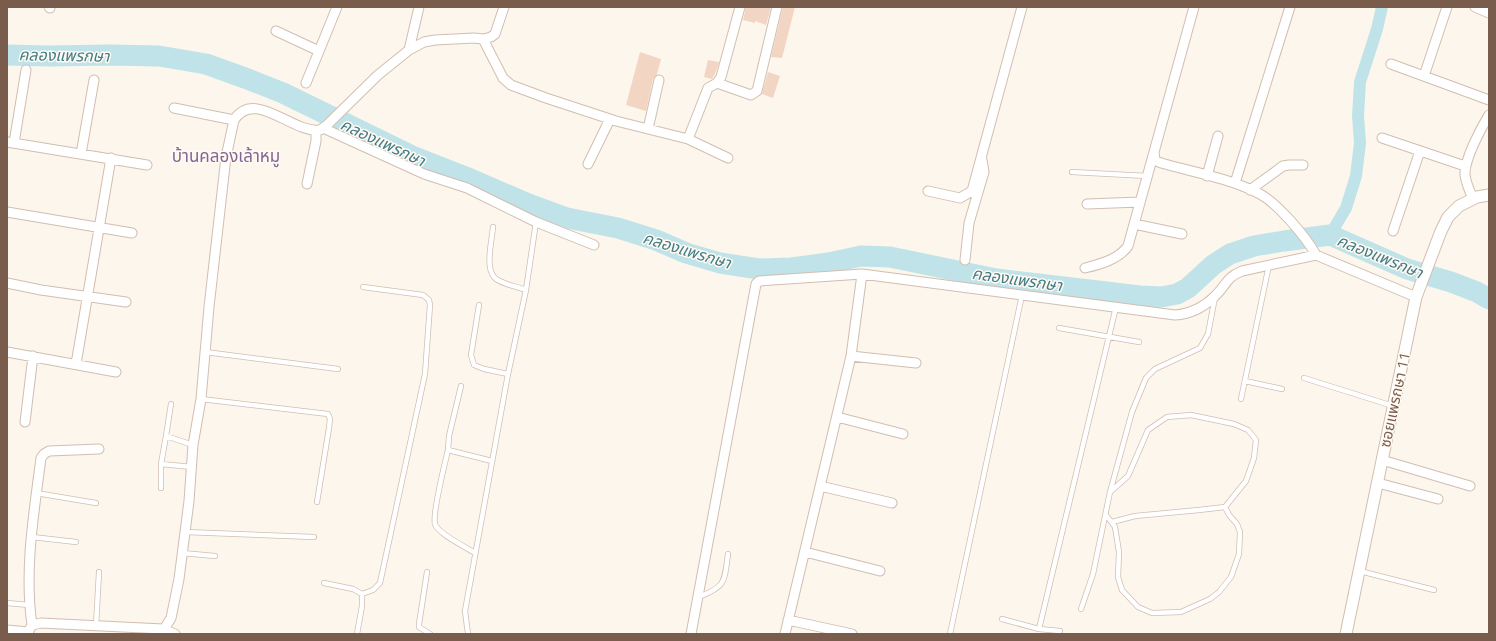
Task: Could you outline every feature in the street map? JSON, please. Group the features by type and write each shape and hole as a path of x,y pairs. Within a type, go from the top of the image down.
{"street":[{"path":"306,83 337,7"},
{"path":"409,50 419,7"},
{"path":"307,184 316,141 322,128 378,75 409,50 424,42 435,40 490,38 495,34 504,7"},
{"path":"688,139 708,88 720,81 740,7"},
{"path":"717,83 751,94 757,91 777,7"},
{"path":"928,191 960,198 972,191 999,85 1022,7"},
{"path":"1086,268 1110,260 1124,251 1128,246 1194,7"},
{"path":"1235,184 1290,7"},
{"path":"1424,76 1447,7"},
{"path":"1475,7 1489,12"},
{"path":"276,31 319,50"},
{"path":"482,39 503,78 511,85 610,119 688,139 728,158"},
{"path":"1391,64 1489,100"},
{"path":"26,70 11,143 147,165"},
{"path":"81,154 94,80"},
{"path":"648,129 659,80"},
{"path":"174,108 234,120"},
{"path":"162,632 171,618 179,579 192,467 193,445 201,399 226,157 234,120 237,115 243,111 256,108 274,114 302,128 322,128 424,174 467,188 536,222 594,245"},
{"path":"1473,199 1465,176 1466,166 1481,127 1489,114"},
{"path":"588,164 610,119"},
{"path":"1207,176 1218,136"},
{"path":"1382,138 1466,166"},
{"path":"1392,231 1420,151"},
{"path":"1154,152 1155,160 1161,163 1235,184 1259,193 1291,223 1310,245 1316,255"},
{"path":"76,364 111,158"},
{"path":"965,260 969,223 984,172 984,165 981,158"},
{"path":"1250,190 1283,166 1303,165"},
{"name":"ซอยแพรกษา 11","path":"1346,634 1416,296 1441,231 1448,217 1459,206 1473,199 1489,195"},
{"path":"1087,204 1140,202"},
{"path":"7,212 132,233"},
{"path":"1134,224 1182,234"},
{"path":"691,634 756,284 759,281 862,274 1176,315 1195,311 1216,296 1233,274 1242,270 1316,255 1416,296"},
{"path":"785,634 851,356 862,274"},
{"path":"7,283 87,297 126,302"},
{"path":"7,352 116,372"},
{"path":"25,422 33,356"},
{"path":"851,356 916,363"},
{"path":"837,417 903,434"},
{"path":"29,630 32,537 41,458 44,454 56,450 98,449"},
{"path":"1382,460 1470,486"},
{"path":"1378,483 1438,499"},
{"path":"820,486 892,503"},
{"path":"805,552 880,571"},
{"path":"788,620 852,634"},
{"path":"7,630 29,630 41,623 96,626 175,634"}],"lane":[{"path":"1072,172 1147,176"},
{"path":"468,634 464,611 508,374 526,290 536,222"},
{"path":"493,228 489,267 491,272 494,277 501,281 526,290"},
{"path":"1241,399 1269,265"},
{"path":"324,583 353,589 362,594 373,590 380,582 425,374 430,300 423,295 363,287"},
{"path":"950,634 1022,295"},
{"path":"1081,609 1093,574 1110,492 1132,412 1146,378 1155,369 1200,348 1208,334 1216,296"},
{"path":"479,305 471,355 474,365 484,369 508,374"},
{"path":"1040,629 1116,307"},
{"path":"1059,328 1139,342"},
{"path":"205,352 338,369"},
{"path":"1304,378 1393,406"},
{"path":"1245,381 1282,389"},
{"path":"461,386 449,436 448,450 435,511 435,524 441,532 475,553"},
{"path":"201,399 328,414 330,419 330,428 317,502"},
{"path":"161,488 161,464 171,404"},
{"path":"1110,492 1128,476 1148,430 1167,417 1191,415 1234,424 1248,430 1256,440 1254,458 1246,481 1225,507 1135,516 1112,522"},
{"path":"166,436 193,445"},
{"path":"448,450 492,461"},
{"path":"161,464 192,467"},
{"path":"36,493 96,503"},
{"path":"1106,515 1115,527 1117,536 1119,552 1118,577 1122,590 1138,607 1152,613 1181,612 1205,602 1219,592 1231,577 1239,554 1240,532 1225,507"},
{"path":"185,532 314,537"},
{"path":"32,537 76,542"},
{"path":"182,553 215,556"},
{"path":"698,598 721,586 725,575 728,554"},
{"path":"1360,571 1434,590"},
{"path":"96,626 99,572"},
{"path":"426,572 418,624 430,634"},
{"path":"357,634 362,606 362,594"},
{"path":"7,603 30,604"},
{"path":"1002,619 1040,629 1060,631"}],"building":[{"path":"746,7 771,7 766,25 755,21 755,23 743,20"},
{"path":"783,7 795,7 782,58 771,57"},
{"path":"640,52 661,59 657,74 653,79 646,111 626,105"},
{"path":"708,60 719,62 712,79 704,77"},
{"path":"768,72 780,76 773,98 762,94"}],"waterway":[{"path":"1330,235 1346,208 1356,176 1360,143 1358,116 1360,82 1377,29 1382,7"},
{"name":"คลองแพรกษา","path":"7,55 159,56 206,64 283,93 412,156 526,203 567,218 618,228 656,240 686,253 720,263 759,269 791,268 829,263 861,256 890,257 996,279 1140,296 1161,297 1177,294 1188,288 1213,265 1230,254 1254,246 1330,235 1407,269 1451,282 1477,292 1489,299"}],"district":[{"name":"บ้านคลองเล้าหมู","path":"226,156"}]}
